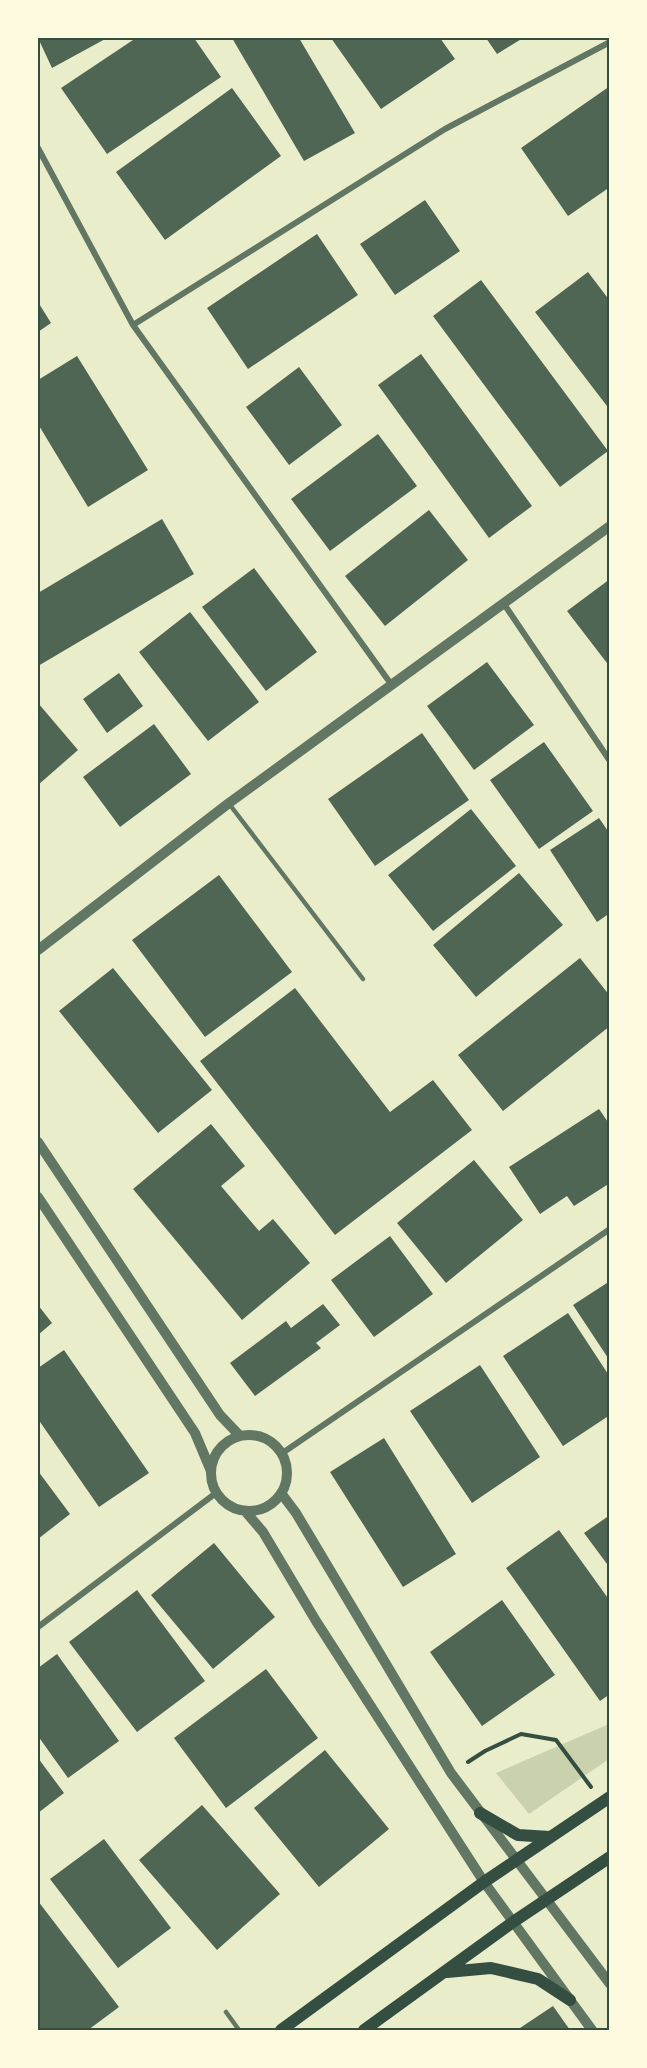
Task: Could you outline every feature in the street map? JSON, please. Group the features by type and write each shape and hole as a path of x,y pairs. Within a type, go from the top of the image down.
{"main road":[{"path":"281,2031 484,1882 606,1799"},
{"path":"480,1813 518,1835 550,1837"},
{"path":"364,2031 513,1922 609,1857"},
{"path":"446,1972 491,1968 538,1979 570,2000"}],"street":[{"path":"133,325 445,129 609,42"},
{"path":"38,148 133,325 391,684"},
{"path":"38,950 229,803 609,526"},
{"path":"504,604 609,761"},
{"path":"38,1142 220,1415 240,1436"},
{"path":"38,1197 195,1433 211,1471 216,1493 228,1506 244,1512 263,1532 316,1621 484,1882 592,2031"},
{"path":"281,1454 609,1229"},
{"path":"211,1471 215,1456 220,1449 232,1439 240,1436 249,1435 268,1441 281,1454 287,1474 281,1493 266,1508 244,1512"},
{"path":"38,1627 216,1493"},
{"path":"281,1493 296,1513 452,1773 609,1984"}],"lane":[{"path":"229,803 363,979"},
{"path":"226,2012 239,2031"}],"path":[{"path":"452,1773 485,1751 521,1734 556,1740 606,1799"}],"green space":[{"path":"609,1724 609,1759 529,1814 496,1773"}],"building":[{"path":"38,38 107,38 52,68"},
{"path":"136,38 194,38 221,77 107,154 61,88"},
{"path":"232,38 299,38 355,133 304,161"},
{"path":"331,38 440,38 455,59 381,109"},
{"path":"486,38 523,38 497,54"},
{"path":"610,86 610,187 568,216 521,148"},
{"path":"232,88 281,156 165,240 116,172"},
{"path":"425,200 460,251 395,295 360,244"},
{"path":"317,234 358,295 248,369 207,308"},
{"path":"588,272 610,301 610,410 535,312"},
{"path":"481,280 608,451 560,487 433,316"},
{"path":"38,302 51,323 38,332"},
{"path":"421,354 532,506 489,538 378,385"},
{"path":"77,356 148,470 88,507 38,424 38,380"},
{"path":"299,367 342,425 289,465 246,407"},
{"path":"378,434 417,486 330,551 291,499"},
{"path":"429,510 468,560 385,626 345,576"},
{"path":"162,519 194,574 38,666 38,593"},
{"path":"254,568 317,652 266,691 202,607"},
{"path":"610,579 610,667 567,611"},
{"path":"190,612 259,702 208,741 139,652"},
{"path":"487,662 534,725 474,770 427,706"},
{"path":"119,673 143,706 107,733 83,699"},
{"path":"38,703 78,750 38,785"},
{"path":"154,724 191,774 120,827 83,777"},
{"path":"422,733 469,800 375,866 328,799"},
{"path":"544,742 593,811 539,849 490,780"},
{"path":"471,809 516,866 433,931 388,875"},
{"path":"599,818 610,834 610,913 597,922 550,850"},
{"path":"519,873 563,925 476,997 433,945"},
{"path":"219,875 292,972 205,1037 132,940"},
{"path":"580,958 610,996 610,1026 503,1111 458,1055"},
{"path":"113,968 212,1090 158,1133 59,1011"},
{"path":"295,988 390,1112 433,1080 472,1130 335,1235 200,1061"},
{"path":"599,1109 610,1125 610,1183 574,1206 567,1196 540,1214 509,1167"},
{"path":"211,1124 245,1166 221,1186 259,1231 273,1219 310,1263 242,1320 133,1189"},
{"path":"474,1160 523,1220 446,1283 397,1223"},
{"path":"390,1236 433,1294 374,1337 331,1280"},
{"path":"610,1281 610,1361 573,1305"},
{"path":"323,1304 340,1325 316,1343 321,1348 255,1396 230,1363 286,1321 291,1328"},
{"path":"38,1305 52,1323 38,1335"},
{"path":"568,1313 610,1377 610,1415 563,1446 503,1356"},
{"path":"64,1350 149,1473 99,1507 38,1419 38,1368"},
{"path":"480,1365 540,1457 472,1503 410,1411"},
{"path":"384,1438 456,1554 403,1587 330,1472"},
{"path":"38,1471 70,1514 38,1539"},
{"path":"610,1515 610,1568 584,1533"},
{"path":"559,1530 610,1601 610,1694 600,1701 506,1568"},
{"path":"214,1543 275,1617 213,1669 151,1595"},
{"path":"137,1590 205,1681 137,1732 69,1642"},
{"path":"502,1600 555,1675 482,1726 430,1652"},
{"path":"57,1654 119,1741 68,1778 38,1736 38,1668"},
{"path":"266,1669 318,1738 226,1808 174,1738"},
{"path":"325,1750 389,1829 319,1887 254,1808"},
{"path":"38,1758 64,1793 38,1813"},
{"path":"202,1805 280,1894 217,1950 139,1860"},
{"path":"104,1839 171,1928 118,1968 50,1879"},
{"path":"38,1901 119,2007 88,2030 38,2030"},
{"path":"553,2006 570,2030 517,2030"}]}
